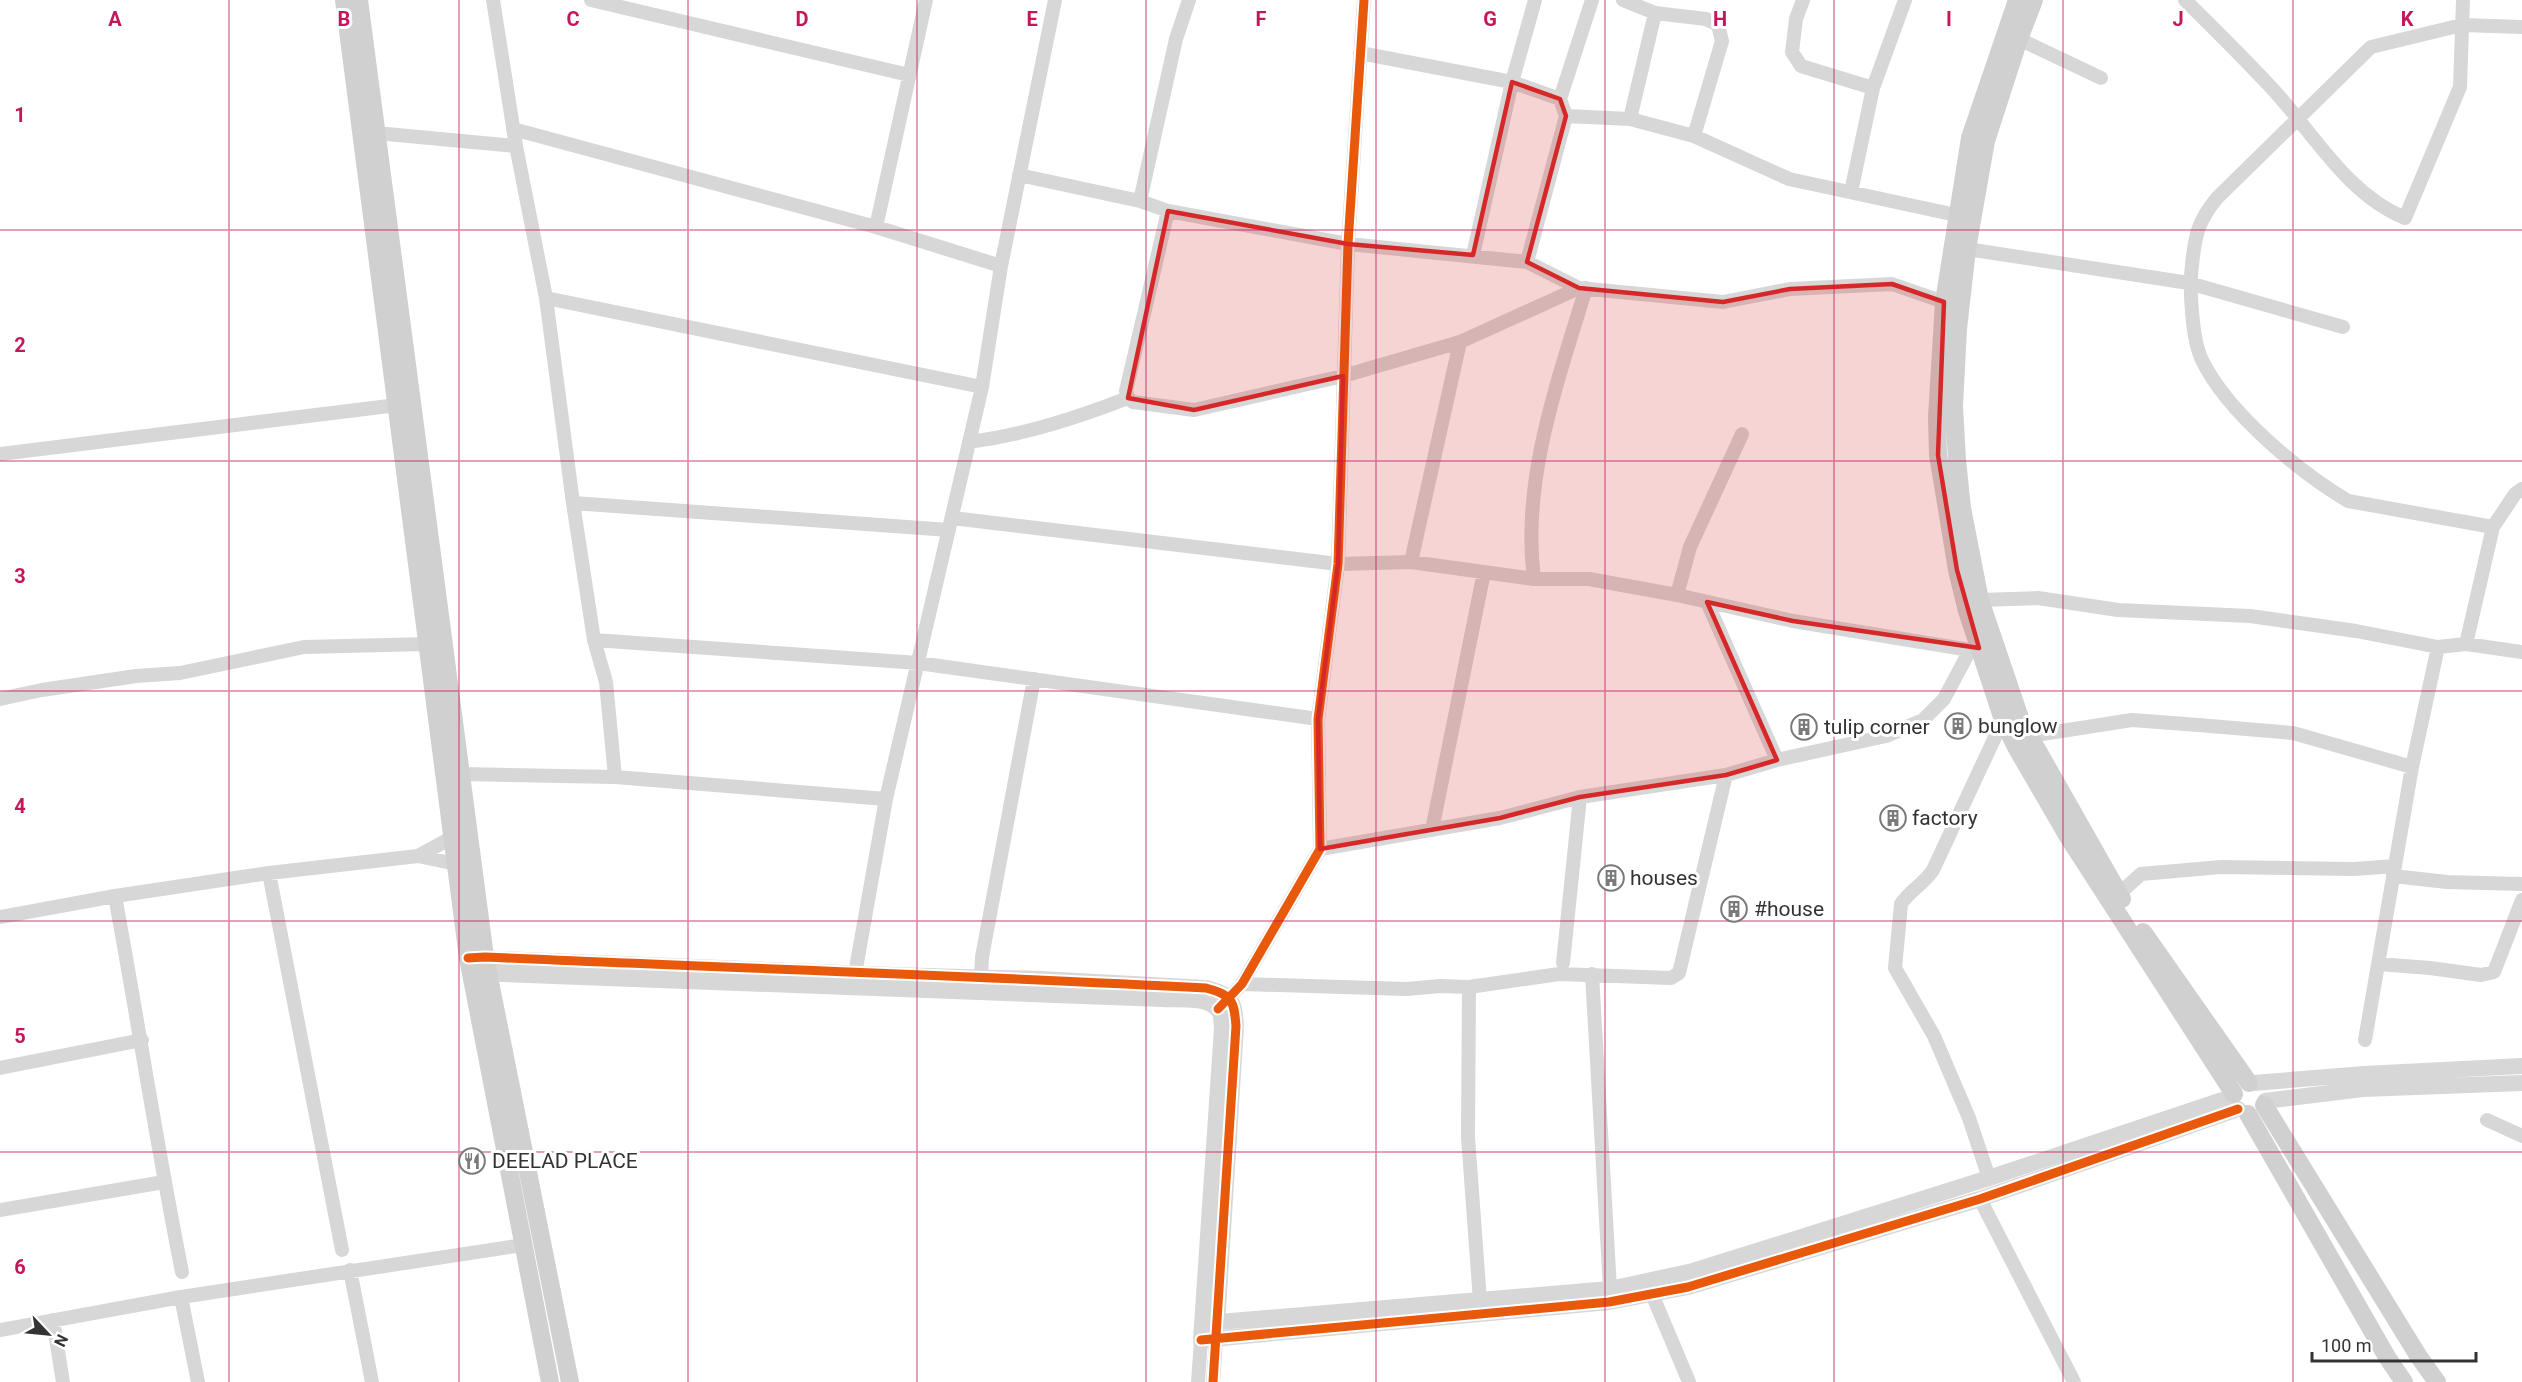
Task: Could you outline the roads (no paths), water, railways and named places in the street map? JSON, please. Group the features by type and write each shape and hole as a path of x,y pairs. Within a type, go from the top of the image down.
{"main road":[{"path":"344,0 456,864 570,1382"},
{"path":"359,0 462,774 478,965 524,1245 550,1382"},
{"path":"2017,0 1970,138 1944,302 1937,417 1938,455 1957,570 1975,649 2003,720 2067,834 2239,1103 2387,1358 2404,1382"},
{"path":"2034,0 1986,141 1967,249 1958,328 1954,406 1962,508 1980,600 2021,721 2119,894 2251,1083 2263,1089 2265,1103 2419,1357 2437,1382"},
{"path":"2239,1103 2237,1088 2251,1083"},
{"path":"2239,1103 2258,1112 2265,1103"}],"street":[{"path":"493,0 516,146 546,298 594,640 606,682 615,777"},
{"path":"591,0 909,75"},
{"path":"876,227 926,0"},
{"path":"855,974 886,799 982,387 1001,266 1055,0"},
{"path":"1140,201 1176,39 1189,0"},
{"path":"1224,1003 1242,984 1320,849 1318,719 1338,564 1348,244 1364,0"},
{"path":"1473,255 1512,82 1535,0"},
{"path":"1527,262 1566,116 1560,99 1592,0"},
{"path":"1623,0 1655,13 1706,19 1718,25 1722,41 1694,136"},
{"path":"1803,0 1796,19 1792,52 1801,66 1873,88"},
{"path":"1851,192 1873,88 1905,0"},
{"path":"2185,0 2228,42 2347,177 2385,208 2405,218 2460,87 2463,0"},
{"path":"1630,119 1655,13"},
{"path":"2493,527 2348,501 2332,492 2273,446 2217,387 2200,357 2189,284 2195,241 2203,216 2217,198 2371,47 2462,25 2522,27"},
{"path":"2019,39 2102,78"},
{"path":"1360,53 1512,82 1560,99"},
{"path":"1566,116 1630,119 1694,136 1789,179 1956,215"},
{"path":"513,129 876,227 1001,266"},
{"path":"376,134 516,146"},
{"path":"1020,175 1140,201 1168,211 1348,244 1527,262 1583,288 1722,302 1790,289 1892,284 1944,302"},
{"path":"1168,211 1126,391 1128,398 1133,402 1194,410 1343,376 1460,342 1583,288"},
{"path":"1967,249 2189,284 2343,327"},
{"path":"1534,579 1530,546 1543,433 1583,288"},
{"path":"546,298 982,387"},
{"path":"1411,562 1460,342"},
{"path":"969,442 999,438 1067,421 1128,398"},
{"path":"0,454 396,405"},
{"path":"1677,595 1690,548 1742,434"},
{"path":"2466,644 2493,527 2515,494 2522,489"},
{"path":"573,503 951,524 1338,564 1411,562 1534,579 1589,579 1677,595 1793,621 1975,649 1944,699 1923,720 1886,736 1777,760 1726,775 1580,797 1500,818 1320,849"},
{"path":"1432,830 1484,572"},
{"path":"1980,600 2038,598 2118,610 2250,616 2356,631 2438,647 2466,644 2522,652"},
{"path":"1707,602 1777,760"},
{"path":"594,640 918,663 1318,719"},
{"path":"0,699 42,690 136,676 180,674 304,647 428,644"},
{"path":"2365,1040 2412,767 2438,647"},
{"path":"981,977 982,957 1034,679"},
{"path":"1989,1178 1969,1118 1934,1036 1895,968 1900,904 1927,879 1933,870 2003,720"},
{"path":"2030,736 2132,720 2210,726 2293,733 2412,767"},
{"path":"462,774 615,777 886,799"},
{"path":"1242,984 1352,988 1469,987 1559,974 1671,978 1679,972 1726,775"},
{"path":"1563,963 1580,797"},
{"path":"418,856 453,837"},
{"path":"0,917 115,896 269,873 418,856 456,864"},
{"path":"2119,894 2141,874 2221,867 2394,871 2447,882 2522,884"},
{"path":"269,873 342,1250"},
{"path":"115,896 142,1040 164,1182 182,1272"},
{"path":"2378,964 2481,975 2494,972 2522,900"},
{"path":"478,965 855,974 893,982 981,977 1206,988 1224,993 1224,1003"},
{"path":"478,965 893,982 1233,1002 1236,1026 1209,1331 1198,1382"},
{"path":"1592,974 1610,1289"},
{"path":"1469,987 1468,1137 1480,1301"},
{"path":"0,1068 142,1040"},
{"path":"2251,1083 2364,1074 2522,1066"},
{"path":"2265,1103 2363,1089 2522,1083"},
{"path":"1209,1331 1610,1289 1693,1271 1989,1178 2239,1103"},
{"path":"1209,1331 1609,1302 1688,1287 1980,1199 2239,1103"},
{"path":"2487,1120 2522,1136"},
{"path":"0,1210 164,1182"},
{"path":"1980,1199 2074,1382"},
{"path":"0,1330 181,1297 524,1245"},
{"path":"350,1270 372,1382"},
{"path":"1652,1294 1689,1382"},
{"path":"181,1297 198,1382"},
{"path":"53,1320 63,1382"},
{"path":"1209,1331 1213,1382"}],"place":[{"name":"bunglow","path":"1958,726"},
{"name":"tulip corner","path":"1804,727"},
{"name":"factory","path":"1893,818"},
{"name":"houses","path":"1611,878"},
{"name":"#house","path":"1734,909"},
{"name":"DEELAD PLACE","path":"472,1161"}]}
